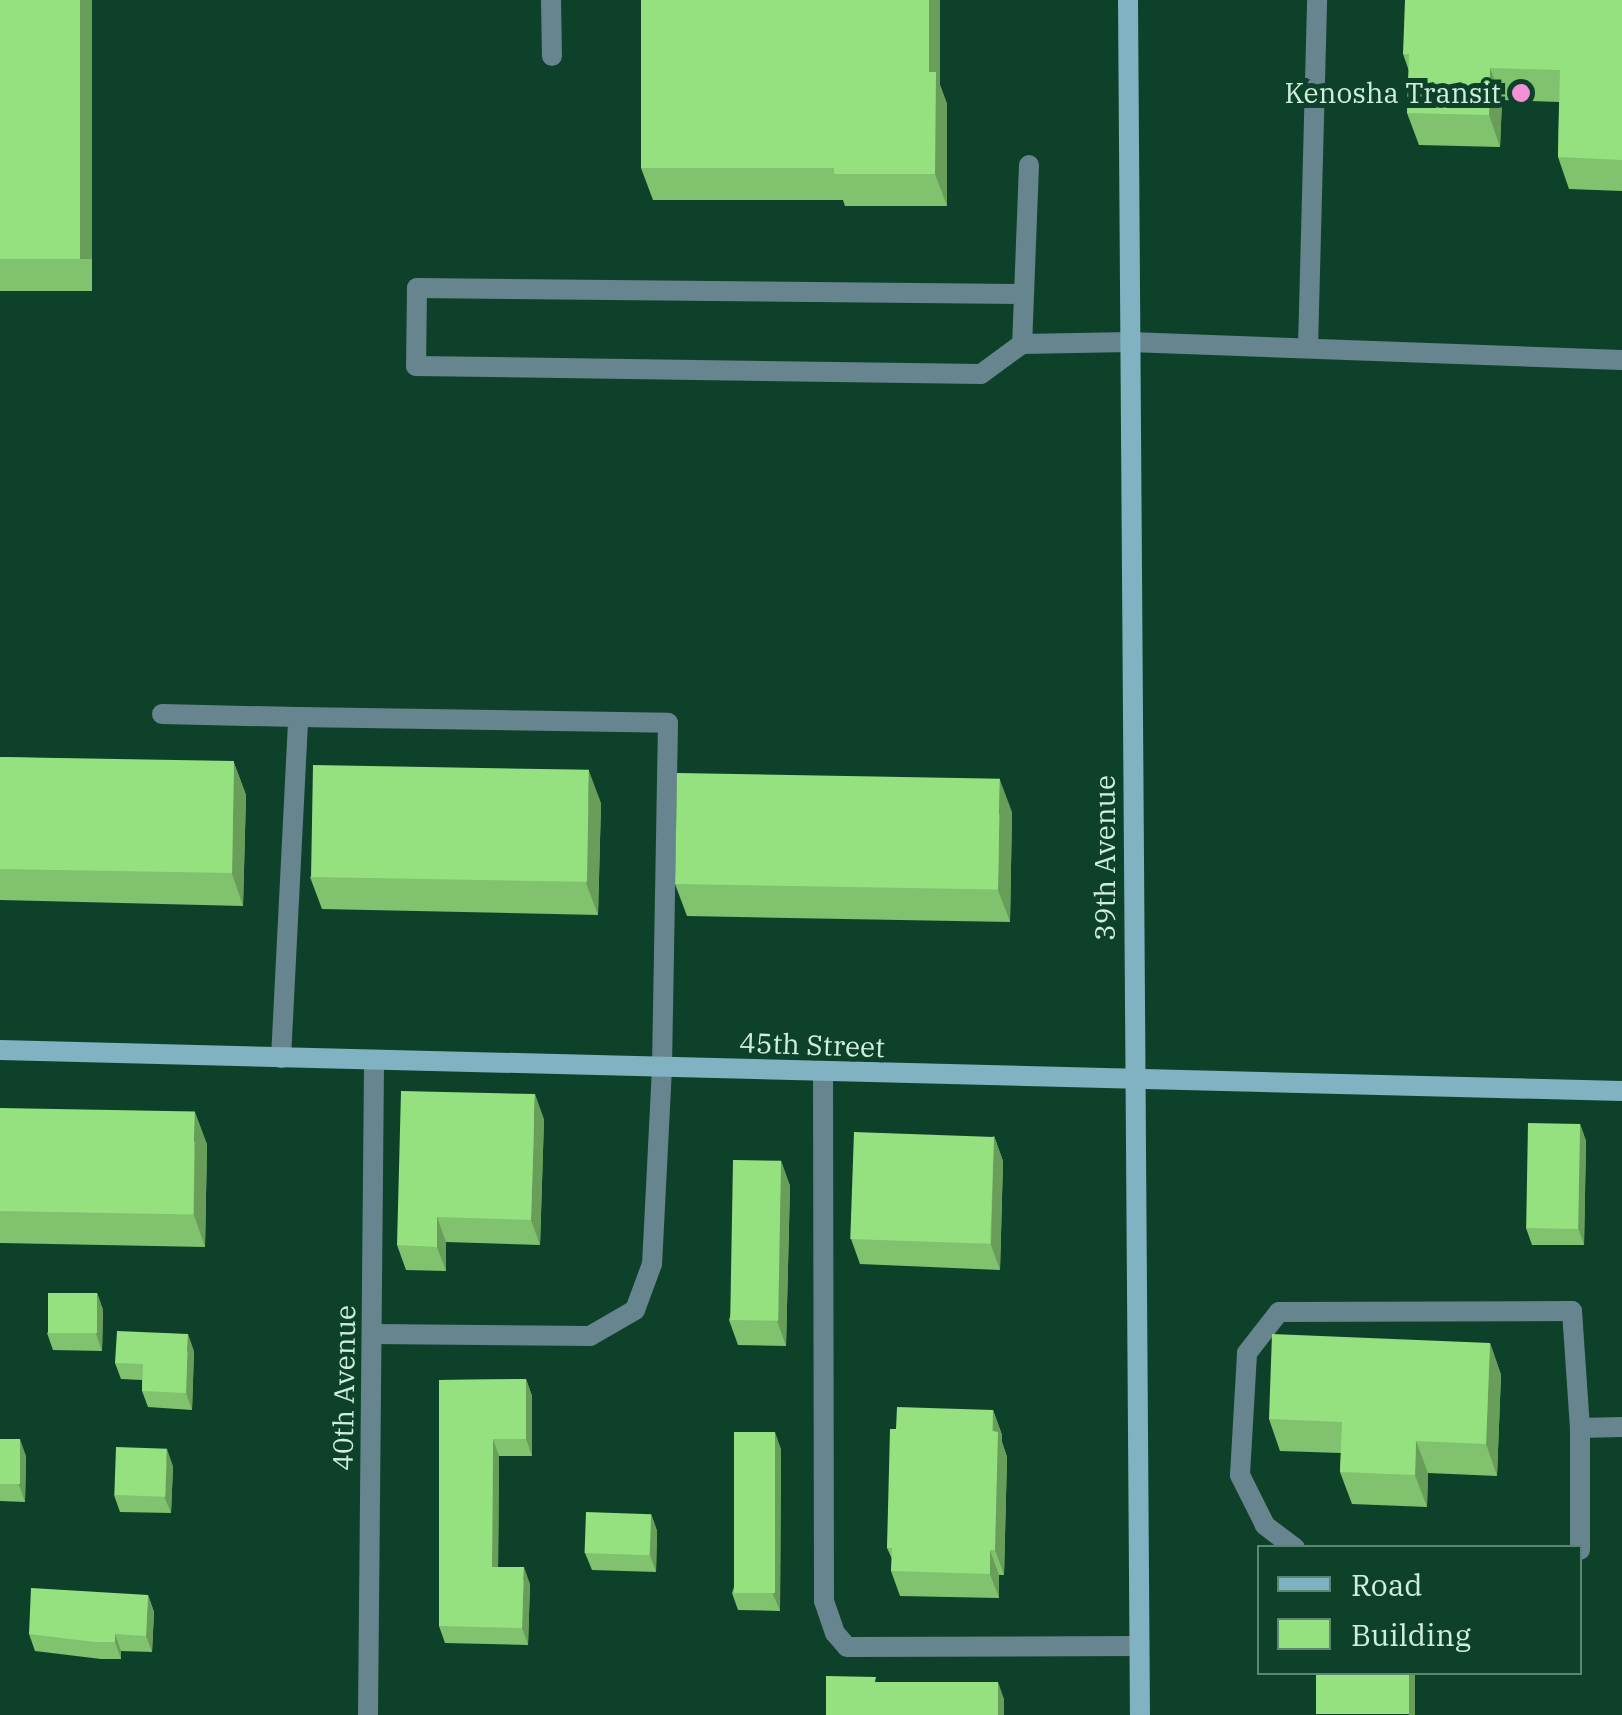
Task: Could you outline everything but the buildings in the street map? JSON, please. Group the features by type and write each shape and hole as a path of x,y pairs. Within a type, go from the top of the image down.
{"main road":[{"name":"39th Avenue","path":"1128,0 1140,1715"},
{"name":"45th Street","path":"0,1050 1622,1091"}],"street":[{"path":"551,0 552,56"},
{"path":"1308,348 1317,0"},
{"path":"1022,344 1029,165"},
{"path":"1022,294 417,288 416,366 981,374 1022,344 1130,342 1622,360"},
{"path":"162,714 668,723 662,1068 652,1264 634,1310 590,1336 372,1334"},
{"path":"281,1058 298,717"},
{"name":"40th Avenue","path":"368,1715 374,1060"},
{"path":"822,1073 824,1601 835,1632 847,1647 1139,1646"},
{"path":"1291,1545 1265,1525 1240,1474 1247,1354 1279,1312 1572,1311 1580,1428 1580,1545"},
{"path":"1580,1428 1622,1427"}],"place":[{"name":"Kenosha Transit","path":"1521,93"}]}
